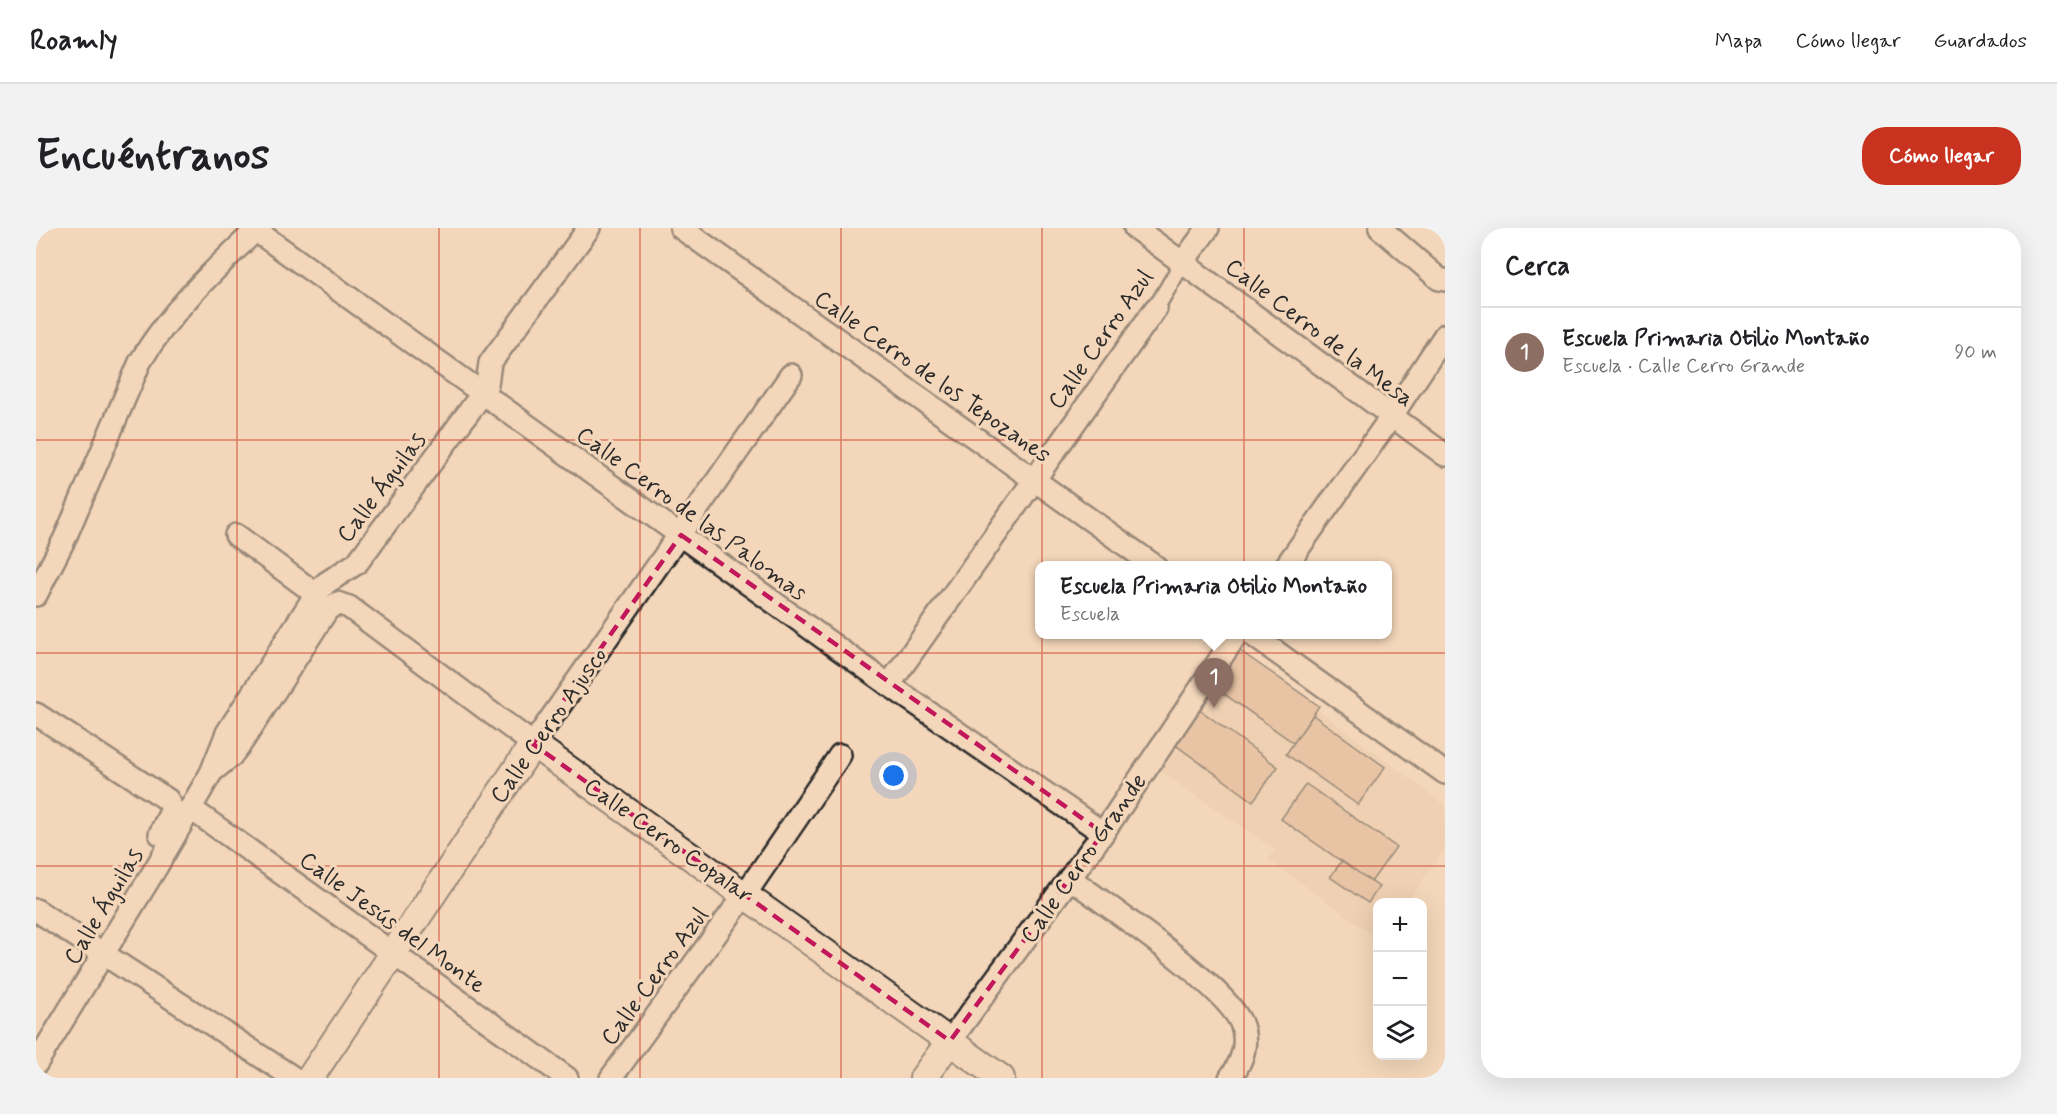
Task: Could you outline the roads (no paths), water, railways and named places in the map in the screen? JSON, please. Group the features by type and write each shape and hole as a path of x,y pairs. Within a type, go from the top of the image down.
{"street":[{"name":"Calle Águilas","path":"36,1064 139,897 211,773 227,733 315,594 326,583 357,563 482,394 487,384 490,363 589,228"},
{"name":"Calle Cerro de los Tepozanes","path":"681,228 1148,561"},
{"name":"Calle Cerro de la Mesa","path":"1135,228 1445,455"},
{"name":"Calle Cerro Azul","path":"889,685 1033,478 1156,308 1183,262 1208,228"},
{"path":"1380,228 1439,279 1445,280"},
{"name":"Calle Cerro de las Palomas","path":"256,229 889,685 1103,833"},
{"path":"36,595 65,537 140,362 154,339 196,291 256,229"},
{"path":"1290,561 1391,417 1445,335"},
{"name":"Calle Cerro Ajusco","path":"310,1078 533,744 791,375"},
{"path":"236,535 315,594"},
{"name":"Calle Águilas","path":"211,773 231,756 244,739 327,610 337,603"},
{"name":"Calle Cerro Copalar","path":"337,603 349,607 533,744 746,893 1000,1078"},
{"name":"Calle Cerro Grande","path":"923,1078 1103,833 1234,639"},
{"path":"1258,639 1445,773"},
{"path":"36,714 171,803 172,810 141,877 139,897"},
{"name":"Calle Cerro Azul","path":"611,1078 746,893 840,755"},
{"name":"Calle Jesús del Monte","path":"190,808 567,1078"},
{"path":"1070,878 1205,981 1225,1001 1240,1021 1244,1041 1242,1060 1230,1078"},
{"path":"36,910 294,1078"}],"place":[{"name":"Escuela Primaria Otilio Montaño","path":"1214,708"}]}
